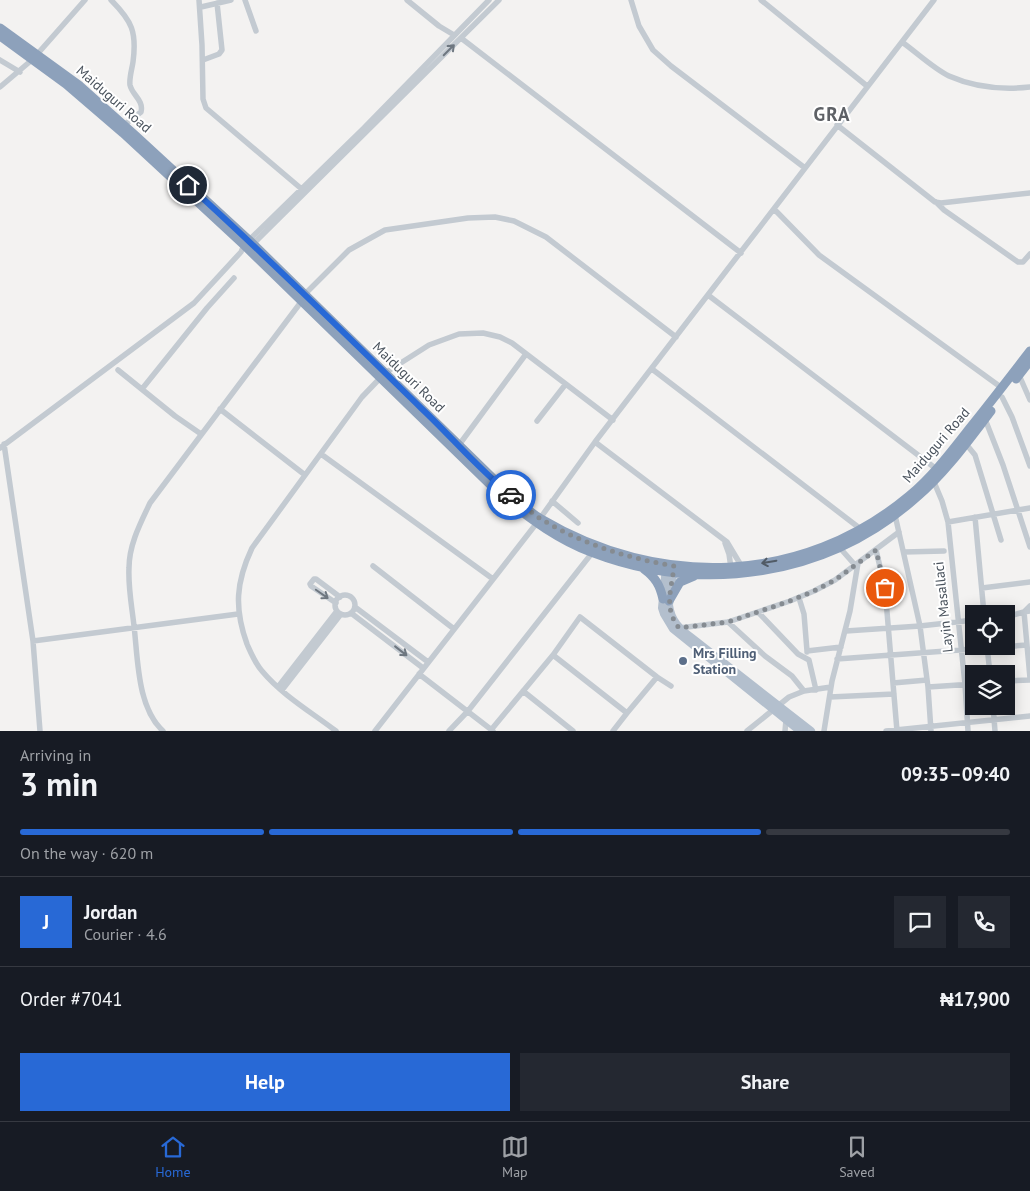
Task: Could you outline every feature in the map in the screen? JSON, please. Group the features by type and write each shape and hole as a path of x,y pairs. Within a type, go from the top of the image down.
{"highway":[{"name":"Maiduguri Road","path":"0,28 92,105 247,246"},
{"name":"Maiduguri Road","path":"0,36 80,86 124,126 383,376 459,445 538,521 616,554 697,574 739,574 771,570 803,562 840,548 873,531 934,482 939,471 1002,392 1030,361"},
{"name":"Maiduguri Road","path":"383,376 486,483 538,521 592,552 639,566 731,568 794,557 810,552 862,530 887,514 939,471 966,444 1030,351"},
{"path":"639,566 653,576 666,600 680,582 697,574"}],"main road":[{"path":"670,568 664,614 673,629 690,640 775,707 810,731"},
{"path":"666,600 679,628 690,640"},
{"path":"775,707 786,720 800,731"}],"street":[{"path":"0,87 36,57 85,0"},
{"path":"110,0 124,16 135,38 130,85 142,105 142,111 124,126"},
{"path":"231,0 217,3 200,3 203,99 206,108 304,190"},
{"path":"245,0 256,32"},
{"path":"407,0 439,26 454,35"},
{"path":"304,190 489,0"},
{"path":"40,731 33,641 2,446 194,303 247,246 499,0"},
{"path":"631,0 639,26 653,50 671,66 805,168"},
{"path":"762,0 867,86"},
{"path":"375,731 538,521 595,442 934,0"},
{"path":"203,60 221,52 217,3"},
{"path":"461,38 741,253"},
{"path":"902,42 948,76 980,88 1013,89 1030,87"},
{"path":"0,60 20,72"},
{"path":"837,125 944,210 1018,262 1023,262 1030,254"},
{"path":"935,202 941,203 1030,192"},
{"path":"774,209 819,255 1002,392 1030,466"},
{"path":"163,731 150,713 144,697 137,662 129,568 133,542 150,503 201,434 303,299 349,250 385,230 468,218 495,217 514,221 546,237 676,337"},
{"path":"142,389 207,308 234,278"},
{"path":"708,295 939,471"},
{"path":"336,731 280,688 260,670 251,654 238,614 238,590 243,567 252,548 362,397 383,376 430,345 459,334 483,333 500,336 512,343 613,420"},
{"path":"459,445 526,354"},
{"path":"652,369 862,530"},
{"path":"118,370 201,434"},
{"path":"1019,375 1030,400"},
{"path":"537,420 565,384"},
{"path":"220,409 305,475"},
{"path":"985,419 1003,465 1030,547"},
{"path":"595,442 723,539 732,549 742,567"},
{"path":"966,444 975,455 1001,540"},
{"path":"321,454 493,579"},
{"name":"Layin Masallaci","path":"934,482 948,522 968,731"},
{"path":"552,501 578,523"},
{"path":"948,522 1030,508"},
{"path":"895,515 920,626 931,728"},
{"path":"975,517 983,605"},
{"path":"679,628 728,622 799,598 835,580 899,532"},
{"path":"723,539 730,554 731,568"},
{"path":"824,731 837,659 846,631 857,578 856,564 840,548"},
{"path":"876,550 885,588 897,730"},
{"path":"904,552 944,551"},
{"path":"449,731 468,712 592,552"},
{"path":"374,566 454,629"},
{"path":"351,614 355,607 355,602 352,598 347,596 340,597 314,579 310,584 311,586 336,603 339,612 346,615 351,614 375,632 468,712 492,730 553,655 580,617 671,686"},
{"path":"982,588 1030,582"},
{"path":"336,603 340,597"},
{"path":"799,598 804,614 807,659 816,690"},
{"path":"1015,680 1030,679 1026,645 1027,611 1030,606"},
{"path":"355,607 428,662"},
{"path":"280,688 339,612"},
{"path":"758,612 798,654 807,659"},
{"path":"33,641 134,626 238,614"},
{"path":"846,631 965,621"},
{"path":"728,622 765,656 792,676 804,691"},
{"path":"375,632 379,626"},
{"path":"1015,646 1026,645"},
{"path":"807,651 841,647"},
{"path":"837,659 965,650"},
{"path":"553,655 627,713"},
{"path":"612,731 657,677"},
{"path":"893,683 927,680"},
{"path":"928,687 964,684"},
{"path":"747,731 789,697 804,691 831,687"},
{"path":"523,691 573,731"},
{"path":"830,697 894,694"},
{"path":"994,715 995,731"},
{"path":"886,731 931,728 1030,716"},
{"path":"785,731 786,720"}],"way so far":[{"path":"511,495 540,518 590,544 616,554 674,566 669,605 672,617 679,628 728,622 790,601 835,580 876,550 885,588"}],"place":[{"name":"Mrs Filling Station","path":"683,661"}],"district":[{"name":"GRA","path":"832,114"}],"route":[{"path":"188,185 249,240 487,474 511,495"}]}
